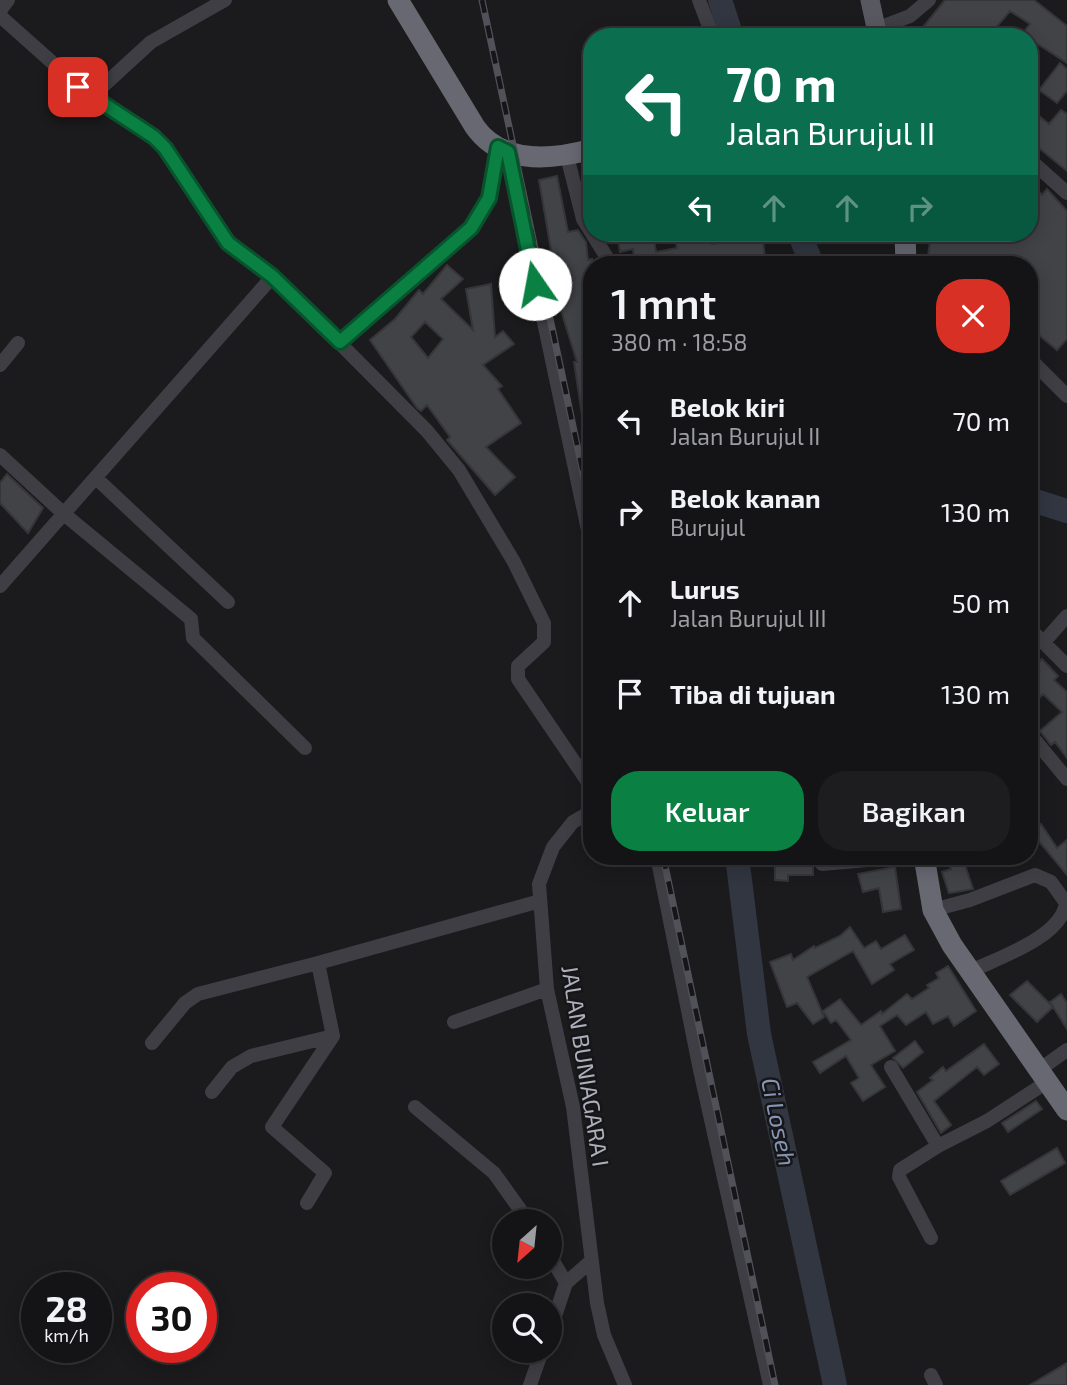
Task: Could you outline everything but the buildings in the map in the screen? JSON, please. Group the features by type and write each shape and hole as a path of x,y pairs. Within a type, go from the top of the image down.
{"highway":[{"path":"398,0 475,127 503,150 530,157 567,156 583,152"},
{"path":"926,865 933,910 969,972 1067,1110"}],"main road":[{"path":"871,3 874,28"}],"street":[{"path":"8,0 0,14 90,97 154,137 165,148 219,232 242,254 272,276 427,431 480,501 546,629 544,642 518,666 518,679 583,775"},
{"path":"90,97 151,42 211,11 225,0"},
{"path":"699,0 710,28"},
{"path":"887,28 910,16 929,0"},
{"path":"340,342 471,228 489,198 503,150"},
{"path":"503,150 583,509"},
{"path":"567,156 583,219"},
{"path":"1038,167 1067,194"},
{"path":"0,586 97,479 272,276"},
{"path":"0,365 18,343"},
{"path":"1038,367 1067,396"},
{"path":"0,455 64,514 191,619 192,638 305,748"},
{"path":"97,479 228,601"},
{"path":"1043,643 1067,616"},
{"path":"1038,638 1067,666"},
{"path":"1038,744 1067,779"},
{"name":"JALAN BUNIAGARA I","path":"583,816 573,822 553,847 539,884 540,901 547,989 573,1107 590,1262 604,1335 625,1385"},
{"path":"659,865 697,1058 769,1385"},
{"path":"933,910 961,903 1035,875 1051,882 1066,903 1065,913 1054,927 1026,945 969,972"},
{"path":"152,1044 185,1003 198,994 540,901"},
{"path":"307,1203 325,1173 273,1130 272,1124 333,1036 318,963"},
{"path":"454,1022 547,989"},
{"path":"212,1092 232,1067 251,1056 333,1036"},
{"path":"931,1238 899,1173 902,1168 987,1121 1043,1076 1067,1050"},
{"path":"891,1067 938,1146"},
{"path":"415,1107 494,1173 520,1209"},
{"path":"562,1295 566,1283 590,1262"},
{"path":"562,1276 566,1283"},
{"path":"530,1385 538,1363"}],"waterway":[{"name":"Ci Loseh","path":"720,0 729,28"},
{"name":"Ci Loseh","path":"803,242 809,256"},
{"path":"1038,502 1067,511"},
{"name":"Ci Loseh","path":"738,865 759,1034 835,1385"}],"railway":[{"path":"482,0 583,473"},
{"path":"665,865 775,1385"}],"route":[{"path":"78,87 154,137 165,148 228,243 272,276 340,342 471,228 481,216 494,181 498,147 508,152 535,284"}]}
